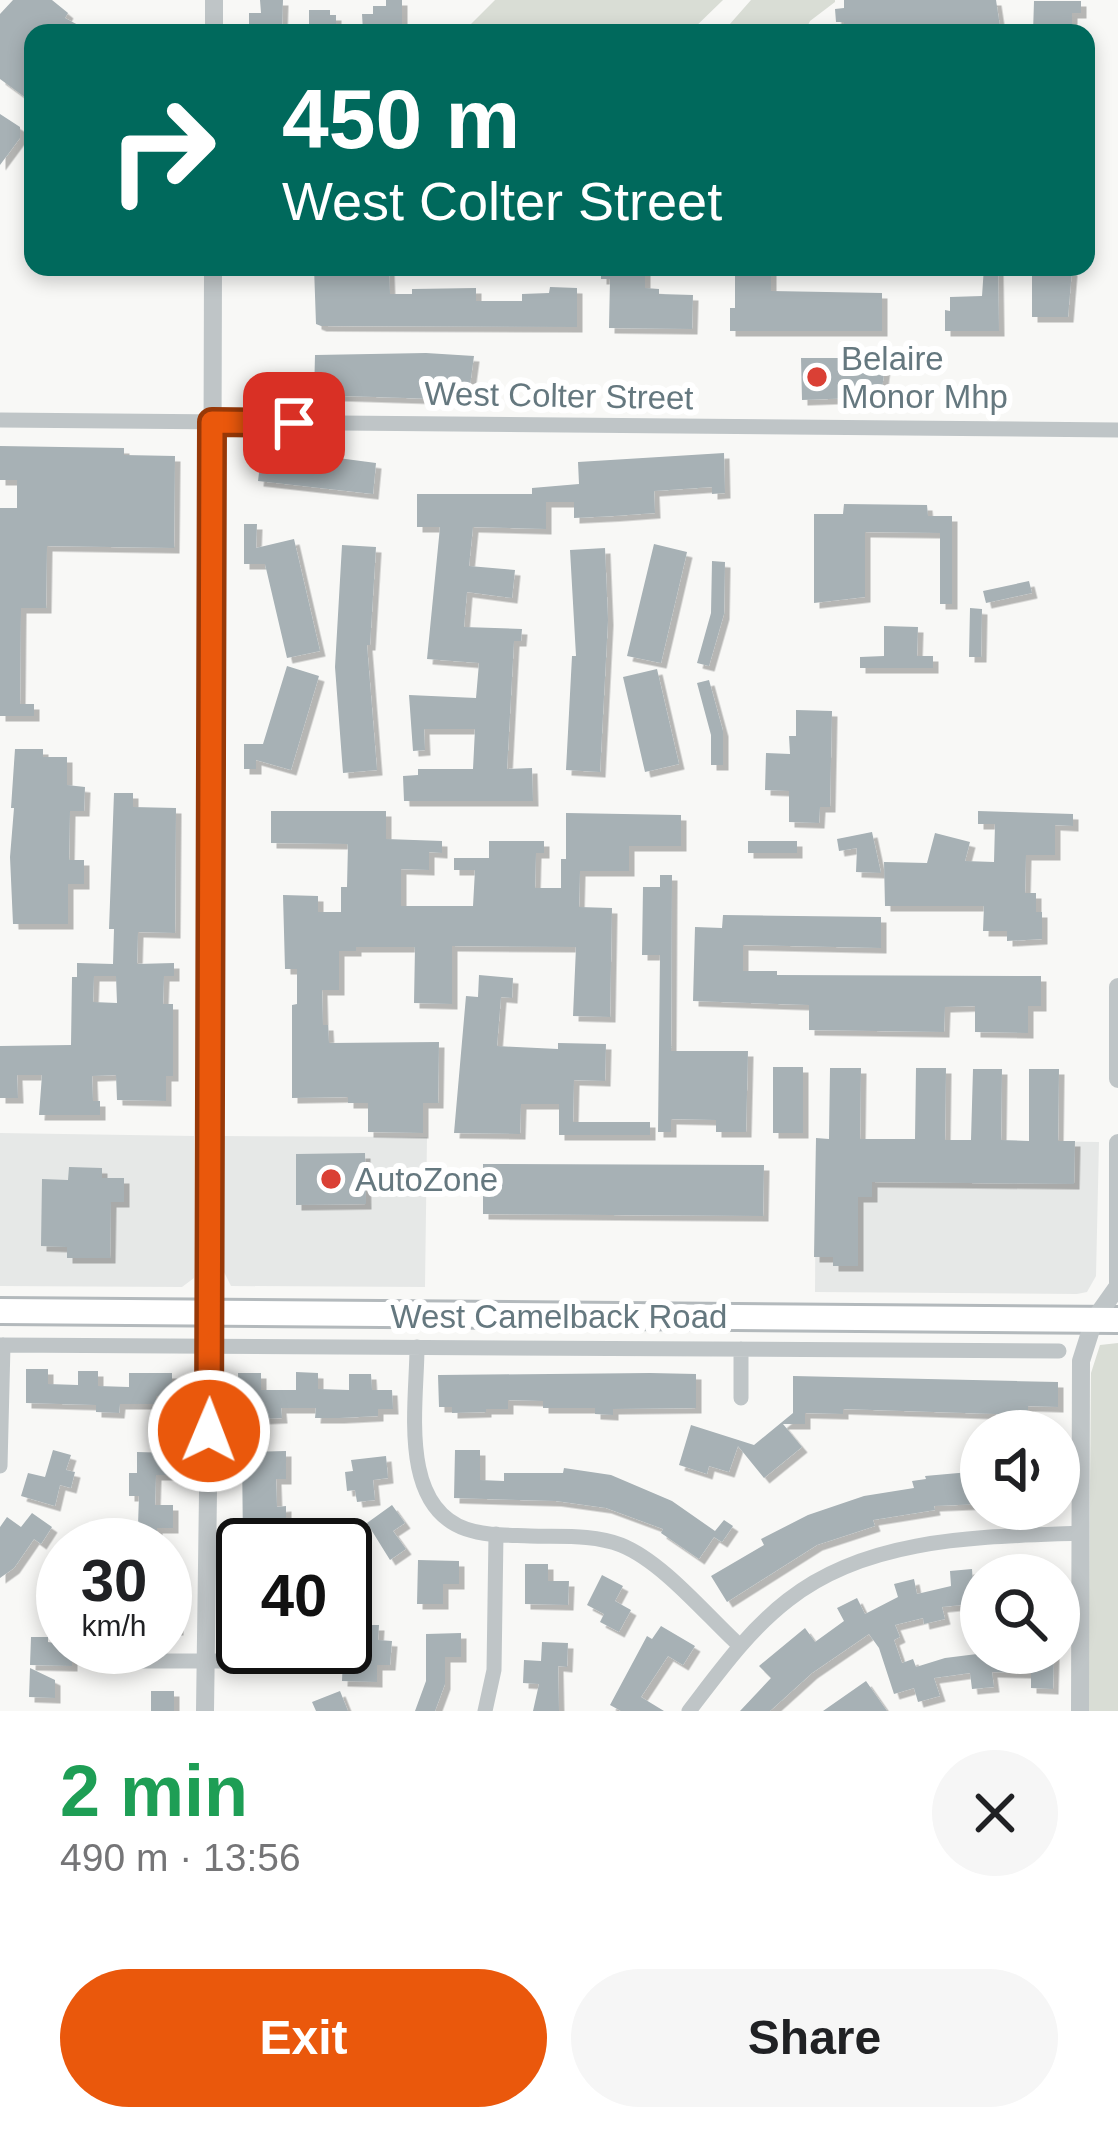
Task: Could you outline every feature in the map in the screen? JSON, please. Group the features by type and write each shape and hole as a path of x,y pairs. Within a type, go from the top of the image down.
{"main road":[{"name":"West Camelback Road","path":"0,1310 1106,1320"}],"street":[{"path":"205,1711 213,276"},
{"name":"West Colter Street","path":"0,420 1118,430"},
{"path":"1118,987 1118,1079"},
{"path":"1080,1711 1081,1360 1106,1320 1117,1290 1118,1143"},
{"path":"0,1466 1,1345"},
{"name":"West Camelback Road","path":"1,1345 1059,1351"},
{"path":"417,1347 418,1455 424,1489 442,1513 464,1528 496,1534 602,1539 625,1546 648,1560 740,1646"},
{"path":"741,1349 741,1398"},
{"path":"689,1711 740,1646 789,1599 837,1572 910,1546 1081,1533"},
{"path":"485,1711 494,1670 496,1534"},
{"path":"192,1663 216,1663"}],"shaded area":[{"path":"495,0 723,0 698,24 471,24"},
{"path":"751,0 835,0 808,24 730,24"},
{"path":"0,1133 194,1136 194,1278 182,1287 0,1286"},
{"path":"222,1136 427,1137 425,1287 231,1286 222,1268"},
{"path":"816,1139 1099,1142 1096,1276 1087,1292 1077,1294 815,1292"},
{"path":"1118,1343 1118,1711 1088,1711 1091,1373 1100,1345"}],"building":[{"path":"13,0 52,0 68,13 65,18 76,24 24,24 24,96 0,79 0,14"},
{"path":"260,0 283,0 282,24 249,24 249,13 261,13"},
{"path":"386,0 402,0 402,24 363,24 362,14 373,14 373,6 386,6"},
{"path":"844,0 996,0 1000,24 836,22 835,9 844,8"},
{"path":"1034,1 1081,1 1081,13 1072,13 1072,24 1033,24"},
{"path":"309,10 330,10 330,15 336,15 336,24 309,24"},
{"path":"0,114 20,127 20,138 0,165"},
{"path":"314,276 389,276 390,294 476,288 476,301 522,301 522,294 549,293 550,287 577,288 577,327 316,324"},
{"path":"645,276 645,288 659,289 659,294 693,295 692,329 609,328 610,279 601,279"},
{"path":"735,276 771,276 771,291 882,293 882,331 730,331 730,308 735,308"},
{"path":"983,276 998,276 999,331 945,331 950,297 982,296"},
{"path":"1032,276 1071,276 1068,317 1032,317"},
{"path":"315,355 474,356 468,400 314,395"},
{"path":"801,358 886,358 881,397 802,400"},
{"path":"0,446 124,448 124,455 175,456 174,548 47,546 46,608 21,608 20,704 34,704 34,716 0,716 0,508 17,508 17,480 0,480"},
{"path":"262,448 376,463 373,494 258,481"},
{"path":"724,453 725,493 712,494 712,487 654,491 655,513 614,516 574,518 574,502 546,502 546,529 473,527 469,566 515,570 512,598 467,592 464,627 522,629 521,641 514,641 507,769 532,768 533,801 404,801 403,776 418,775 418,769 473,769 475,729 424,729 425,750 413,751 409,695 476,698 479,663 427,659 440,527 417,527 417,494 532,494 532,488 579,484 578,462"},
{"path":"844,504 927,505 928,516 952,516 952,604 940,604 940,533 865,532 865,597 814,603 814,514 843,514"},
{"path":"244,524 257,524 256,548 294,539 320,651 287,658 265,564 244,564"},
{"path":"654,544 687,552 661,663 627,656"},
{"path":"342,545 376,547 367,645 377,770 343,773 335,667"},
{"path":"605,548 608,620 600,772 566,770 572,656 576,656 570,550"},
{"path":"712,561 725,562 724,614 709,666 697,663 711,613"},
{"path":"1029,581 1032,593 986,603 983,591"},
{"path":"970,608 982,609 981,657 969,657"},
{"path":"884,626 918,627 917,656 933,656 933,668 860,668 860,657 884,656"},
{"path":"287,666 319,676 291,770 256,760 256,769 244,769 244,744 263,744"},
{"path":"657,669 679,764 645,772 623,677"},
{"path":"709,680 723,731 723,765 711,765 711,735 697,683"},
{"path":"796,710 832,711 830,807 820,807 819,823 789,822 789,791 765,790 766,753 790,754"},
{"path":"15,749 43,749 43,757 67,757 67,785 85,787 84,811 70,811 69,860 84,860 84,884 68,884 68,924 13,924 10,857"},
{"path":"114,793 133,793 133,807 176,808 175,933 138,932 137,964 174,963 174,976 164,976 163,1004 173,1004 173,1076 166,1076 166,1101 117,1100 116,1075 92,1076 93,1101 100,1101 100,1115 39,1115 42,1075 17,1075 18,1098 0,1098 0,1046 71,1045 72,977 77,977 77,963 113,964 114,929 109,929","holes":["94,976 116,976 117,1003 93,1002"]},
{"path":"271,811 386,811 386,839 442,841 442,853 429,852 429,870 401,869 401,906 473,906 475,870 454,870 454,858 489,858 489,841 544,841 544,853 536,853 535,888 561,888 566,813 681,815 681,846 629,846 629,871 580,871 579,907 612,908 610,1017 573,1016 576,947 452,946 452,1004 414,1003 415,947 339,951 339,990 322,990 329,1043 439,1042 438,1103 423,1103 423,1133 368,1132 368,1103 348,1103 348,1097 292,1098 292,1005 297,1004 297,969 285,969 283,895 318,896 318,912 341,912 348,844 271,843"},
{"path":"978,811 1073,814 1073,826 1055,825 1055,855 1026,855 1025,893 1036,893 1042,939 1007,941 1007,931 983,931 984,906 885,906 884,862 927,863 935,833 970,842 965,861 994,862 995,824 978,824"},
{"path":"872,832 881,873 856,872 857,848 839,851 837,839"},
{"path":"748,841 797,841 797,853 748,853"},
{"path":"660,875 672,875 671,1051 748,1051 746,1132 716,1132 716,1120 671,1119 671,1132 658,1132 660,955 642,955 643,887 660,887"},
{"path":"723,915 881,917 881,948 743,945 743,971 1041,976 1041,1006 1028,1006 1028,1033 975,1032 975,1006 945,1007 944,1032 809,1030 809,1005 693,1001 695,927 722,928"},
{"path":"479,975 513,978 512,998 501,997 497,1046 558,1049 558,1043 606,1044 605,1081 574,1080 573,1122 650,1122 650,1135 559,1135 559,1104 521,1104 520,1134 454,1133 466,996 478,997"},
{"path":"773,1067 803,1067 803,1133 773,1133"},
{"path":"830,1068 861,1068 860,1139 915,1139 916,1068 946,1068 945,1140 971,1140 973,1069 1002,1069 1001,1140 1029,1141 1029,1069 1059,1069 1058,1141 1075,1141 1074,1184 872,1182 872,1197 858,1197 858,1266 833,1266 833,1257 814,1257 816,1138 829,1139"},
{"name":"AutoZone","path":"365,1153 366,1204 296,1205 296,1154"},
{"path":"483,1164 764,1165 763,1216 483,1214"},
{"path":"69,1167 102,1168 102,1178 124,1178 124,1202 111,1202 110,1258 67,1258 67,1247 41,1246 42,1179 68,1180"},
{"path":"26,1369 48,1369 48,1384 78,1385 78,1371 98,1371 98,1386 129,1387 129,1373 172,1373 172,1396 156,1396 156,1404 120,1404 119,1413 96,1412 96,1405 26,1403"},
{"path":"296,1372 318,1373 318,1389 349,1390 349,1374 371,1374 372,1390 392,1390 393,1409 378,1409 378,1416 315,1418 316,1408 281,1408 282,1418 259,1419 259,1409 239,1409 238,1373 261,1373 261,1390 296,1390"},
{"path":"696,1374 696,1408 613,1409 613,1415 595,1414 595,1408 543,1408 543,1401 508,1400 508,1409 486,1412 452,1413 452,1407 439,1407 438,1375"},
{"path":"793,1376 1058,1382 1058,1407 805,1413 805,1424 783,1424 802,1447 764,1478 738,1446 729,1472 709,1466 707,1474 679,1465 691,1425 754,1445 793,1413"},
{"path":"53,1450 71,1455 66,1470 75,1472 71,1488 60,1485 55,1506 21,1496 28,1473 45,1477"},
{"path":"455,1450 480,1450 480,1480 504,1481 504,1473 563,1473 564,1468 611,1475 672,1501 715,1531 724,1520 733,1526 722,1542 714,1537 699,1559 661,1533 663,1529 606,1508 556,1501 454,1498"},
{"path":"286,1451 286,1479 276,1479 277,1507 286,1506 286,1518 243,1518 242,1452"},
{"path":"137,1452 172,1453 172,1475 156,1475 155,1505 173,1505 173,1518 138,1518 139,1496 129,1496 129,1473 137,1473"},
{"path":"386,1456 388,1478 373,1480 375,1500 357,1502 355,1490 347,1491 345,1472 353,1471 351,1460"},
{"path":"960,1473 960,1505 873,1520 875,1526 817,1545 727,1602 711,1576 764,1545 761,1539 808,1515 864,1496 914,1488 912,1481"},
{"path":"392,1505 405,1523 393,1531 406,1549 390,1560 372,1531 372,1519"},
{"path":"32,1513 39,1518 36,1540 0,1578 0,1527 7,1517 21,1527"},
{"path":"418,1560 459,1561 459,1584 443,1584 443,1604 417,1604"},
{"path":"525,1564 548,1564 548,1581 569,1581 568,1605 525,1604"},
{"path":"960,1570 960,1605 942,1607 945,1619 924,1624 923,1618 895,1625 900,1637 894,1640 902,1663 913,1659 916,1667 960,1656 963,1674 934,1678 940,1696 918,1702 914,1688 894,1694 879,1648 869,1634 812,1673 770,1711 740,1711 771,1678 759,1666 805,1628 815,1642 844,1621 837,1608 857,1598 865,1614 898,1597 894,1584 914,1579 917,1594 951,1586 950,1571"},
{"path":"602,1575 623,1586 615,1601 631,1610 619,1632 600,1622 604,1614 587,1605"},
{"path":"372,1625 379,1625 378,1640 392,1641 390,1665 377,1665 377,1682 342,1681 342,1674 372,1674"},
{"path":"661,1626 695,1646 683,1665 668,1656 641,1697 664,1711 621,1711 610,1705 647,1636 652,1639"},
{"path":"461,1633 461,1657 445,1657 445,1684 435,1711 415,1711 426,1681 426,1634"},
{"path":"31,1637 36,1637 36,1665 30,1665"},
{"path":"542,1642 568,1643 567,1667 558,1666 559,1711 533,1711 539,1684 523,1683 524,1660 541,1661"},
{"path":"30,1668 55,1680 55,1698 29,1697"},
{"path":"970,1674 992,1674 994,1687 972,1689"},
{"path":"1031,1674 1053,1674 1053,1689 1031,1688"},
{"path":"866,1681 887,1711 823,1711"},
{"path":"151,1691 174,1691 174,1711 151,1711"},
{"path":"340,1691 348,1711 316,1711 312,1702"}],"place":[{"name":"Belaire Monor Mhp","path":"817,377"},
{"name":"AutoZone","path":"331,1179"}],"route":[{"path":"209,1431 212,422 294,423"}]}
